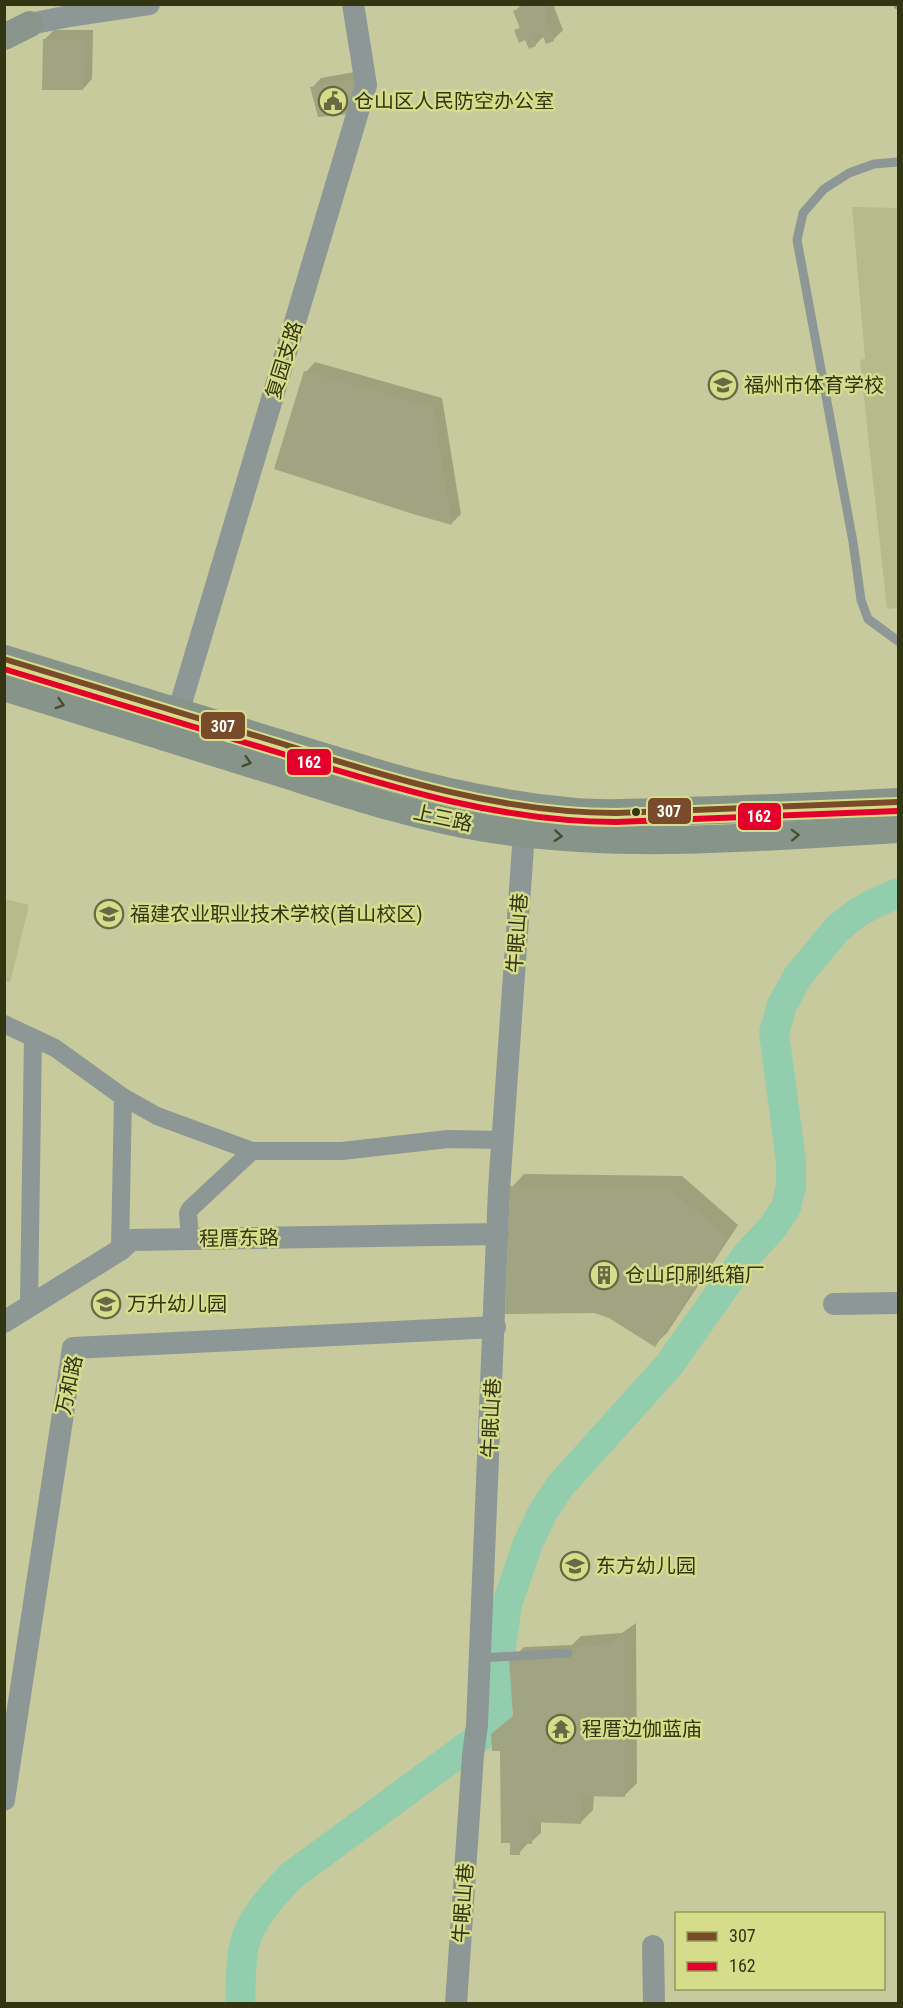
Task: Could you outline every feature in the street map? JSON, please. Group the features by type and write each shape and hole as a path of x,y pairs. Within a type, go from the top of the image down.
{"main road":[{"path":"4,29 30,24"},
{"path":"4,37 30,24"},
{"name":"上三路","path":"4,659 417,785 480,799 578,812 636,812 898,802"},
{"name":"上三路","path":"4,687 384,805 452,821 583,839 671,840 898,830"}],"street":[{"path":"30,24 150,4"},
{"name":"复园支路","path":"177,713 366,85 353,4"},
{"name":"牛眠山巷","path":"456,2004 473,1755 484,1658 502,1140 524,832"},
{"path":"4,1024 55,1048 123,1097 165,1120 252,1151 342,1151 448,1139 502,1140"},
{"path":"29,1305 33,1038"},
{"path":"120,1250 123,1097"},
{"path":"190,1239 190,1209 252,1151"},
{"name":"程厝东路","path":"4,1322 120,1250 131,1240 498,1234"},
{"path":"834,1304 898,1303"},
{"name":"万和路","path":"4,1800 73,1348 495,1327"},
{"path":"653,1946 654,2004"}],"lane":[{"path":"898,162 874,164 857,170 824,189 803,213 797,240 853,542 861,600 868,619 898,641"},
{"path":"484,1658 568,1653"}],"green space":[{"path":"852,207 898,208 898,608 887,609 860,361 865,358"},
{"path":"5,899 29,905 10,983 5,981"}],"building":[{"path":"523,4 544,4 548,15 545,17 554,41 546,44 542,34 533,37 536,46 529,49 525,40 519,43 514,30 520,28 513,11 524,6"},
{"path":"43,39 84,39 83,90 42,90"},
{"name":"仓山区人民防空办公室","path":"357,79 349,114 318,117 310,87"},
{"path":"304,371 433,407 452,525 274,469"},
{"name":"仓山印刷纸箱厂","path":"510,1186 669,1188 727,1238 655,1347 609,1318 594,1313 505,1314"},
{"name":"程厝边伽蓝庙","path":"624,1634 625,1797 582,1796 581,1824 532,1822 532,1844 520,1843 520,1855 510,1855 510,1843 501,1843 500,1751 492,1751 491,1734 513,1716 509,1659 568,1657 567,1648 608,1645"}],"waterway":[{"path":"240,2004 242,1960 247,1936 251,1926 277,1891 291,1876 487,1732 497,1717 501,1647 507,1604 528,1543 543,1512 560,1486 669,1365 747,1255 773,1227 786,1207 791,1186 791,1161 774,1033 782,1005 798,976 837,929 857,913 898,893"}],"transit line":[{"name":"307","path":"4,659 406,781 531,807 616,813 898,802"},
{"name":"162","path":"4,669 406,790 531,816 616,822 898,811"}],"place":[{"name":"仓山区人民防空办公室","path":"333,101"},
{"name":"福州市体育学校","path":"723,385"},
{"name":"福建农业职业技术学校(首山校区)","path":"109,914"},
{"name":"仓山印刷纸箱厂","path":"604,1275"},
{"name":"万升幼儿园","path":"106,1304"},
{"name":"东方幼儿园","path":"575,1566"},
{"name":"程厝边伽蓝庙","path":"561,1729"}]}
